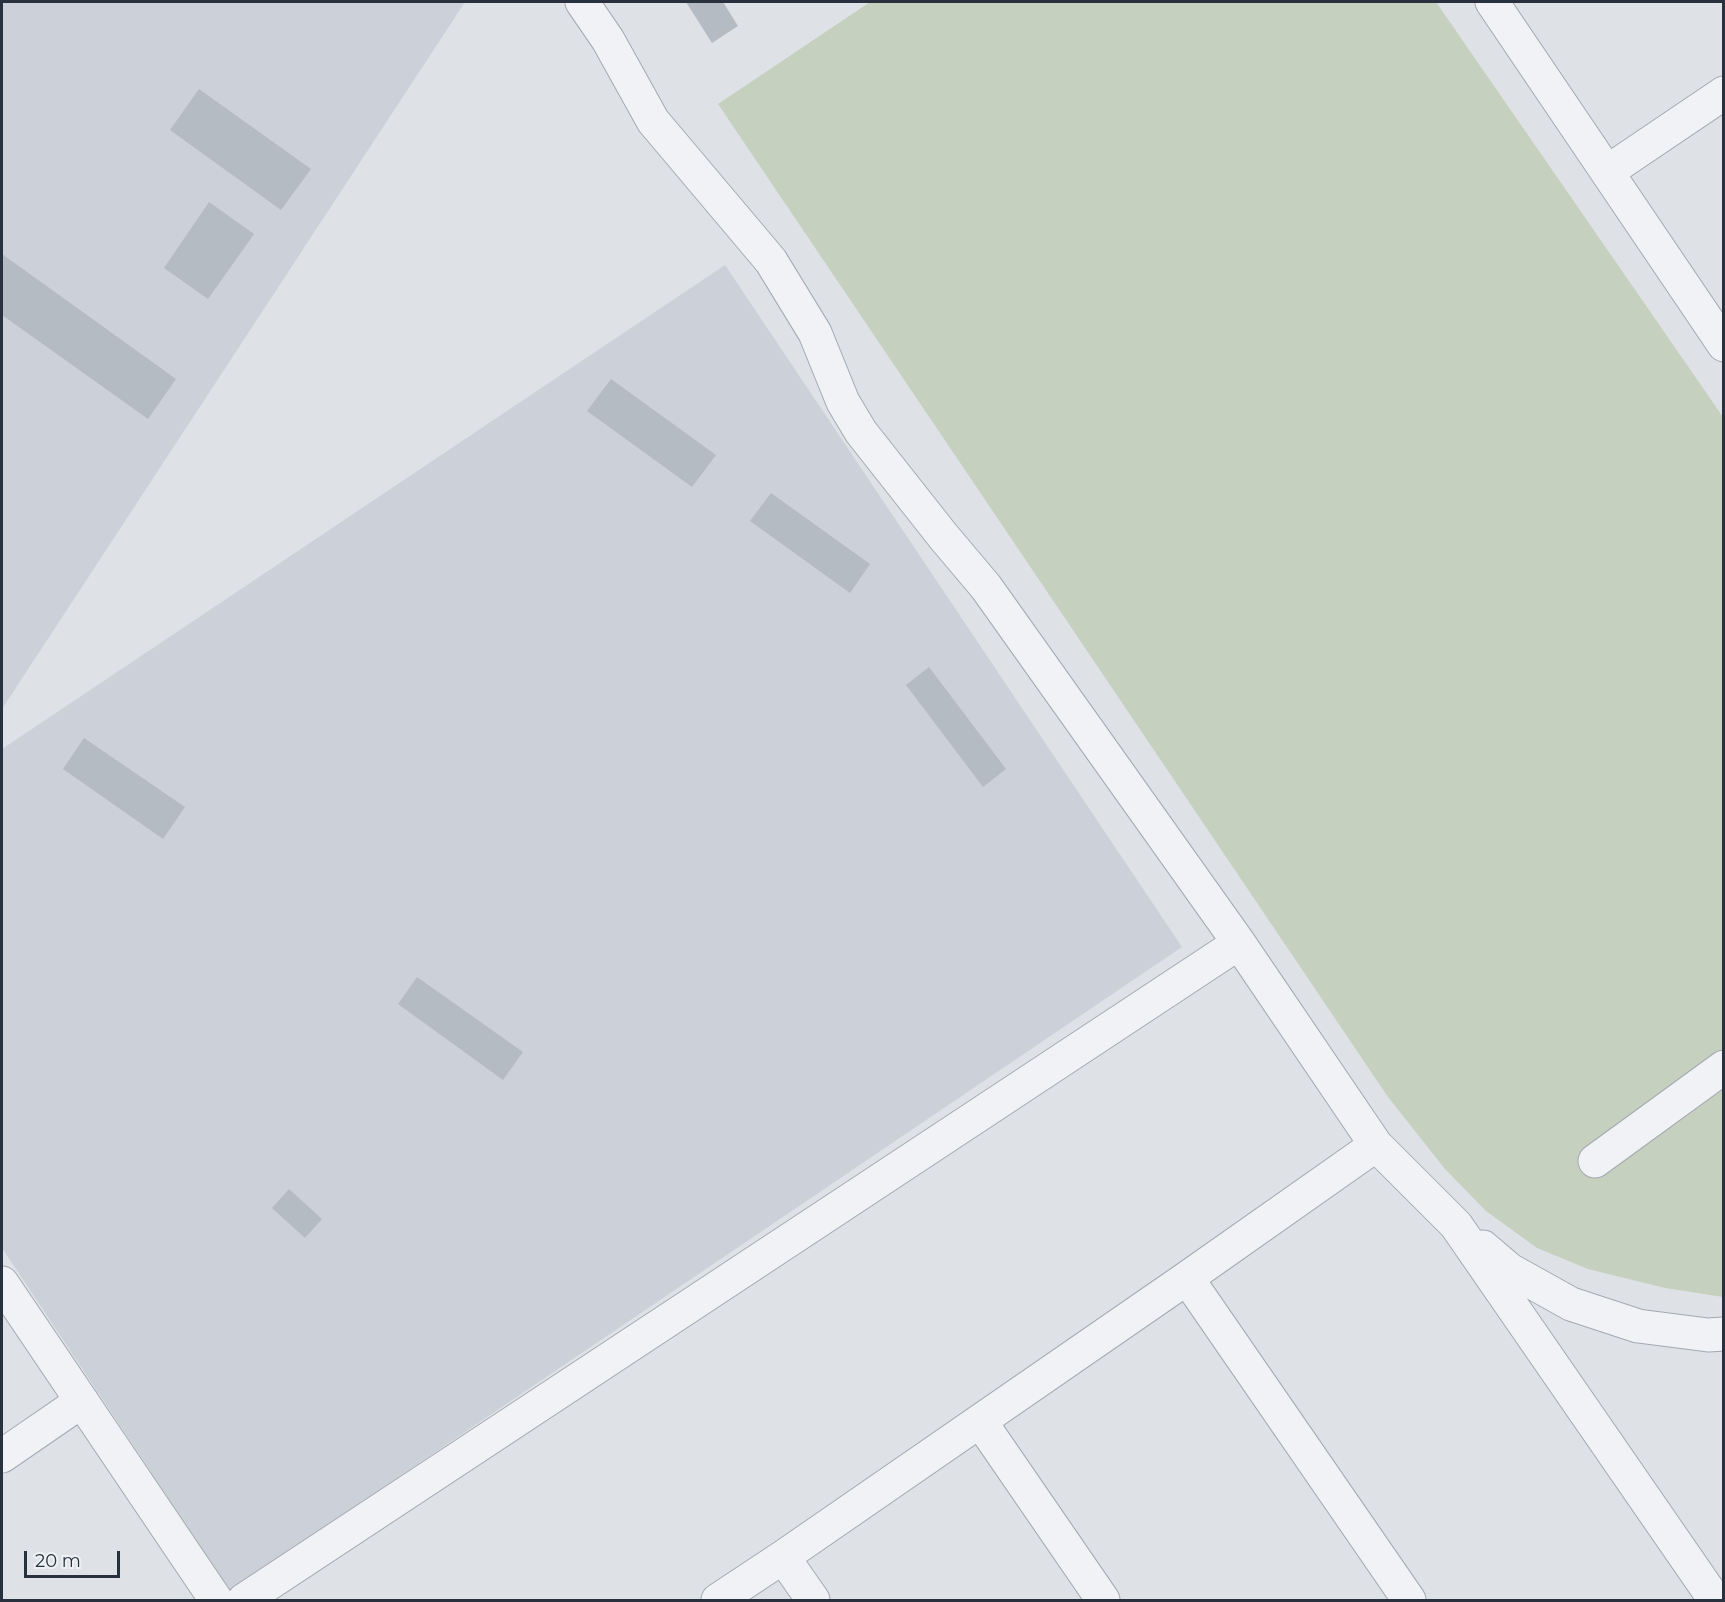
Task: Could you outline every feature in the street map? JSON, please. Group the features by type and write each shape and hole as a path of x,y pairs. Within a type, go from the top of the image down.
{"street":[{"path":"582,2 608,40 653,121 771,261 815,333 843,402 861,432 986,587 1239,943 1376,1144 1456,1225 1510,1270 1571,1304 1638,1326 1708,1335 1724,1334"},
{"path":"1492,2 1607,172 1712,303 1724,345"},
{"path":"1607,172 1724,93"},
{"path":"244,1600 1239,943"},
{"path":"1595,1161 1724,1067"},
{"path":"718,1600 1187,1278 1376,1144"},
{"path":"1456,1225 1714,1600"},
{"path":"1187,1278 1409,1600"},
{"path":"2,1283 216,1600"},
{"path":"2,1456 82,1401"},
{"path":"980,1421 1103,1600"},
{"path":"783,1557 813,1600"}],"shaded area":[{"path":"2,2 465,2 2,709"},
{"path":"725,265 1182,947 230,1591 2,1248 2,749"}],"green space":[{"path":"870,2 1436,2 1723,417 1723,1297 1665,1288 1588,1269 1537,1248 1486,1211 1445,1169 1388,1097 718,104"}],"building":[{"path":"686,2 723,2 738,26 712,43"},
{"path":"199,89 311,169 281,210 170,130"},
{"path":"209,202 254,234 208,299 164,268"},
{"path":"2,254 176,379 148,419 2,315"},
{"path":"611,379 716,455 692,487 587,411"},
{"path":"771,493 870,564 850,593 750,521"},
{"path":"929,667 1006,769 983,787 906,685"},
{"path":"84,738 185,807 163,839 63,769"},
{"path":"417,977 523,1052 503,1080 398,1004"},
{"path":"289,1189 322,1219 305,1238 272,1208"}]}
